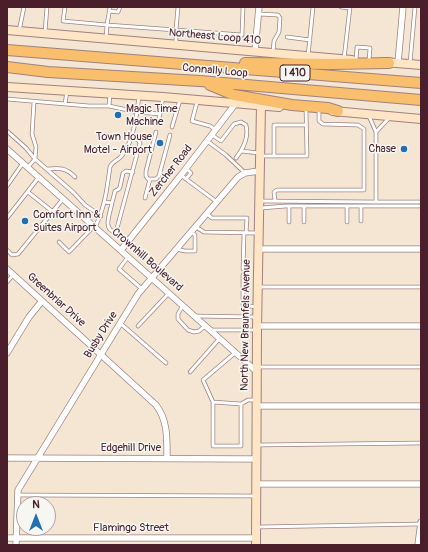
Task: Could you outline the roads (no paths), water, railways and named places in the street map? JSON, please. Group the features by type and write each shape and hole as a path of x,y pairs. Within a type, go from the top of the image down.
{"highway":[{"name":"Connally Loop","path":"7,50 421,83"},
{"path":"169,63 393,63"},
{"name":"Connally Loop","path":"7,67 48,72 200,81 421,100"},
{"path":"200,81 234,95 292,105 328,108 338,111"}],"main road":[{"name":"Northeast Loop 410","path":"7,30 273,52 369,62"},
{"path":"393,63 421,65"},
{"path":"7,87 180,98 421,119"},
{"name":"North New Braunfels Avenue","path":"256,542 256,369 260,106"}],"street":[{"path":"255,51 259,7"},
{"path":"393,63 403,7"},
{"name":"Zercher Road","path":"121,250 212,136 236,103"},
{"name":"Crownhill Boulevard","path":"7,149 256,369"},
{"path":"245,172 259,171"},
{"name":"Busby Drive","path":"16,545 18,490 120,323 142,289 238,177 245,172"},
{"path":"258,249 421,249"},
{"name":"Greenbriar Drive","path":"7,270 150,398 161,412 166,424 167,458"},
{"path":"7,353 29,317 42,301"},
{"path":"257,328 421,326"},
{"path":"256,403 421,406"},
{"name":"Edgehill Drive","path":"7,458 256,459"},
{"path":"256,484 421,484"},
{"path":"418,545 421,524"},
{"name":"Flamingo Street","path":"7,538 256,542"}],"lane":[{"path":"19,32 24,7"},
{"path":"45,34 48,7"},
{"path":"65,7 63,21 242,35 243,7"},
{"path":"106,39 110,7"},
{"path":"110,11 118,12 118,7"},
{"path":"176,44 178,7"},
{"path":"308,56 313,7"},
{"path":"341,7 350,8 344,59"},
{"path":"410,64 415,7"},
{"path":"259,14 278,15 280,18 279,32 274,41 273,52"},
{"path":"287,37 310,40"},
{"path":"356,60 357,47 370,48 369,62"},
{"path":"65,104 67,91"},
{"path":"109,106 110,94"},
{"path":"59,242 69,252 94,226 101,216 111,164 123,156 129,145 137,112 139,96"},
{"path":"158,124 163,97"},
{"path":"172,127 180,98"},
{"path":"7,99 89,106 109,106 137,112 160,114"},
{"path":"198,100 192,121 210,126 216,130"},
{"path":"28,168 35,159 36,147 32,134 34,102"},
{"path":"241,151 274,156 307,156 306,109"},
{"path":"275,201 274,192 277,190 364,190 364,129 358,125 323,124 319,121 319,110"},
{"path":"368,114 376,132 376,202"},
{"path":"376,132 391,116"},
{"path":"212,136 220,141 234,124 241,122 246,125 247,129 245,143 236,158"},
{"path":"274,156 274,126 306,125"},
{"path":"7,131 85,205 101,216"},
{"path":"156,132 146,176 150,179 156,179 159,176 170,135"},
{"path":"130,137 138,140 140,143 133,172 116,232 111,231 108,228 108,225 115,191 120,187 123,173 126,171 133,172"},
{"path":"207,141 245,172"},
{"path":"7,186 23,163"},
{"path":"47,169 60,168 70,171 75,177"},
{"path":"186,168 191,173 186,179"},
{"path":"181,175 217,202"},
{"path":"7,218 39,177"},
{"path":"145,198 150,179"},
{"path":"28,192 53,212"},
{"path":"7,250 12,255 18,254 63,199"},
{"path":"259,204 275,201 421,202"},
{"path":"104,202 112,203"},
{"path":"259,204 289,206 421,206"},
{"path":"289,206 289,222"},
{"path":"304,206 304,222"},
{"path":"347,206 347,222"},
{"path":"361,206 361,220"},
{"path":"206,214 212,218 247,218 243,269"},
{"path":"196,226 204,232 258,234"},
{"path":"176,249 195,251 195,235 191,232"},
{"path":"128,256 119,269 142,289"},
{"path":"7,282 13,275"},
{"path":"243,275 243,305 257,307"},
{"path":"258,287 421,287"},
{"path":"138,326 169,292"},
{"path":"183,305 178,314 178,319 188,330 194,332 198,331 206,325"},
{"path":"195,316 257,317"},
{"path":"120,323 166,364"},
{"path":"211,330 257,328"},
{"path":"190,372 220,338"},
{"path":"236,352 203,380 213,402 212,446 241,446 241,404"},
{"path":"256,369 421,367"},
{"path":"213,402 241,404 248,400 256,403"},
{"path":"256,445 421,444"},
{"path":"18,495 256,496"},
{"path":"256,527 421,524"}],"place":[{"name":"Magic Time Machine","path":"118,115"},
{"name":"Town House Motel - Airport","path":"160,143"},
{"name":"Chase","path":"404,149"},
{"name":"Comfort Inn & Suites Airport","path":"25,221"}]}
